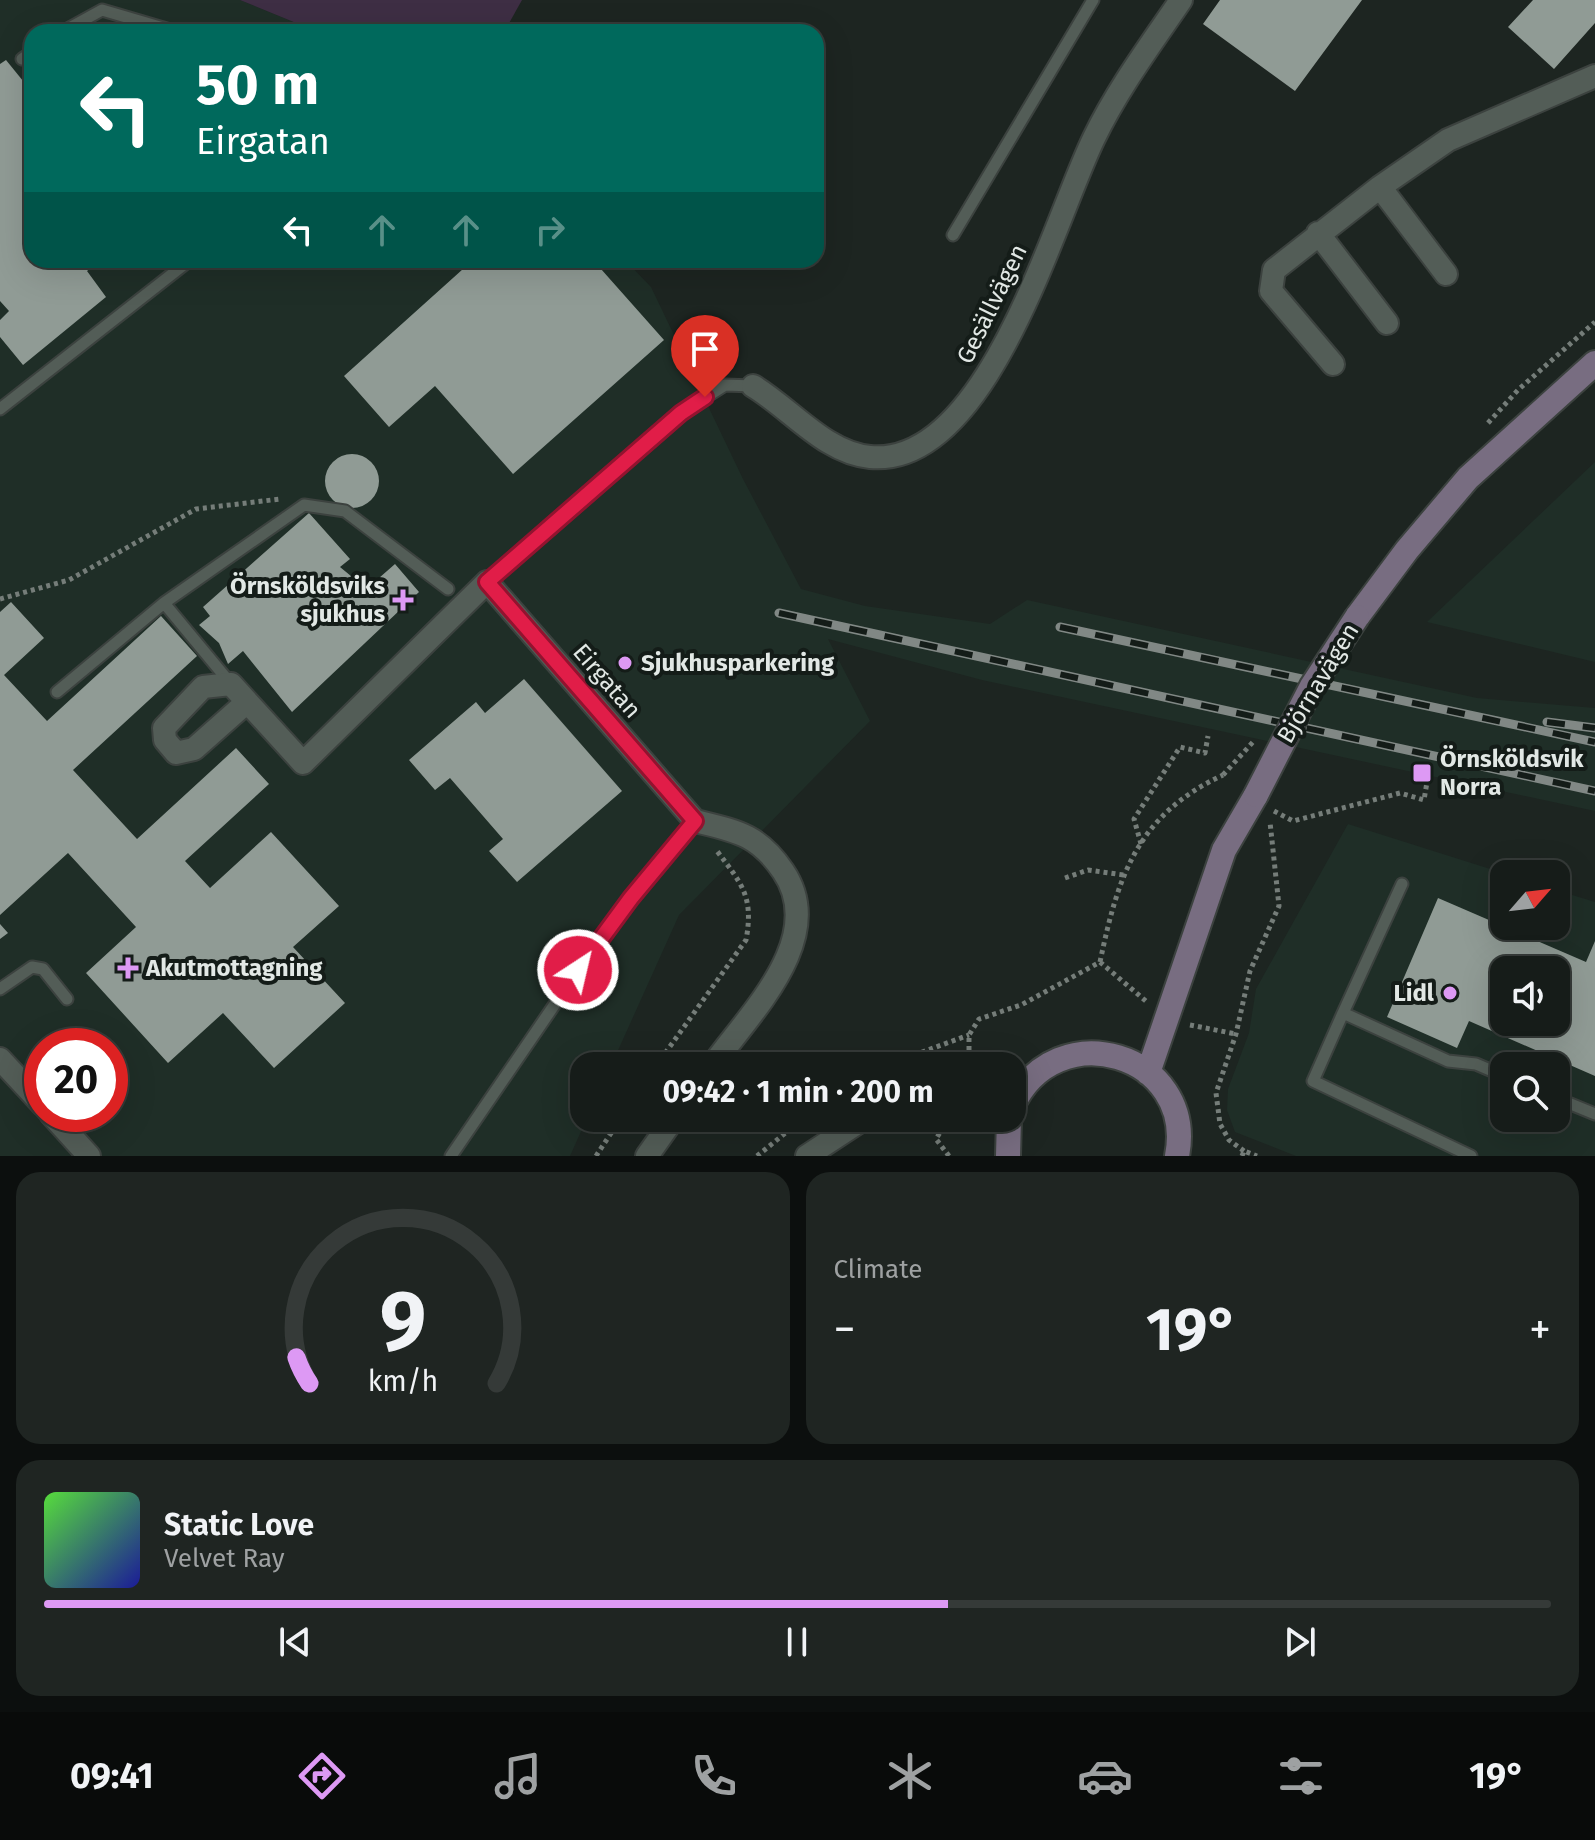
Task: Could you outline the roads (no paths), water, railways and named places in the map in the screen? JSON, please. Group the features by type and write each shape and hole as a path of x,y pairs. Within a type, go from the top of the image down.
{"main road":[{"name":"Björnavägen","path":"1148,1073 1224,850 1263,802 1312,686 1357,617 1407,550 1468,478 1595,363"},
{"path":"1026,1088 1044,1067 1083,1052 1125,1058 1148,1073 1173,1108 1179,1137 1177,1156"},
{"path":"1008,1156 1010,1132"}],"street":[{"name":"Gesällvägen","path":"753,386 781,402 831,443 868,457 909,453 951,426 975,397 1031,290 1094,137 1181,0"},
{"path":"1333,364 1271,291 1270,281 1274,270 1380,187 1461,132 1595,76"},
{"path":"1380,187 1446,274"},
{"path":"1318,233 1387,323"},
{"path":"247,702 194,749 176,753 165,740 164,728 203,687 231,684 303,763 487,582"},
{"name":"Eirgatan","path":"487,582 695,821"},
{"path":"695,821 741,833 759,842 787,877 796,895 799,919 786,960 722,1052"},
{"path":"0,1059 24,1085"},
{"path":"67,1132 89,1156"},
{"path":"647,1156 664,1132"},
{"path":"807,1156 844,1132"}],"lane":[{"path":"953,235 1093,0"},
{"path":"77,24 102,10 150,24"},
{"path":"0,409 180,268"},
{"path":"487,582 681,413 725,385 753,386"},
{"path":"57,692 164,603 304,505 345,511 448,589"},
{"path":"164,603 231,684"},
{"path":"451,1156 609,925 695,821"},
{"path":"1402,884 1313,1081 1471,1156"},
{"path":"0,989 32,967 43,969 67,999"},
{"path":"1343,1013 1448,1061 1476,1064 1490,1070"},
{"path":"1570,1104 1595,1114"}],"railway":[{"path":"779,613 1595,791"},
{"path":"1060,627 1595,742"},
{"path":"1547,722 1595,728"}],"place":[{"name":"Örnsköldsviks sjukhus","path":"403,600"},
{"name":"Sjukhusparkering","path":"625,663"},
{"name":"Örnsköldsvik Norra","path":"1422,773"},
{"name":"Akutmottagning","path":"128,968"},
{"name":"Lidl","path":"1450,993"}]}
